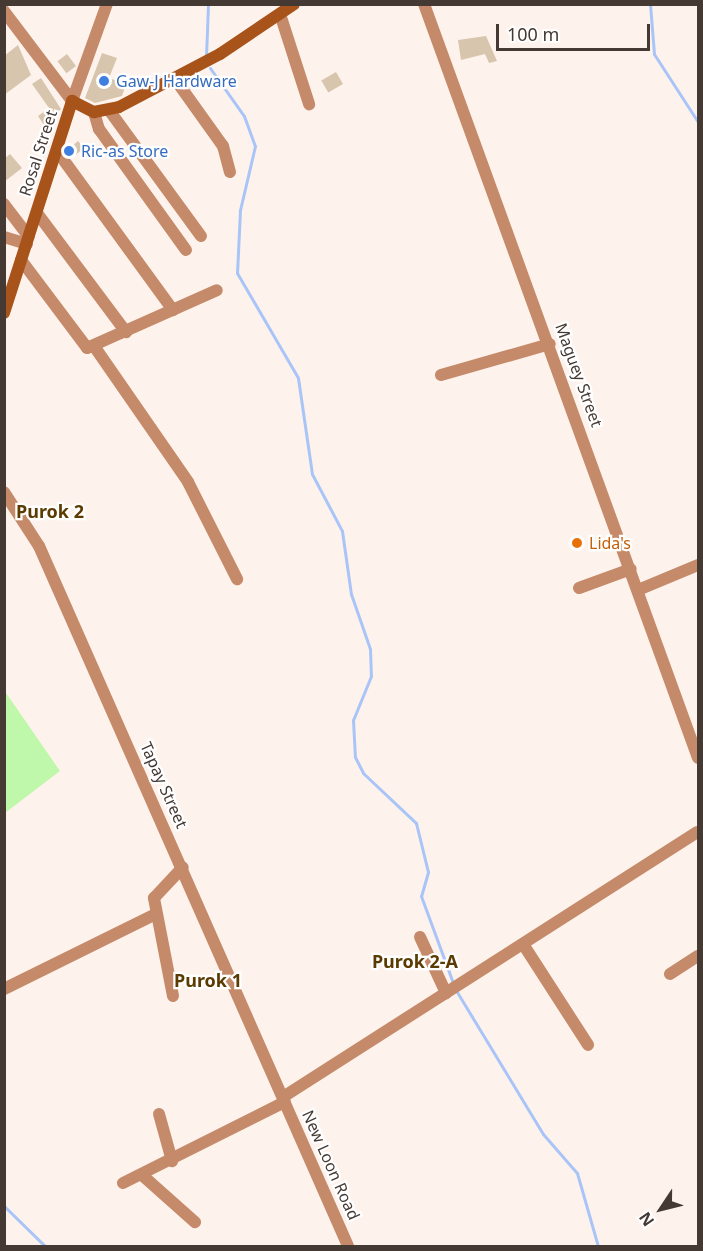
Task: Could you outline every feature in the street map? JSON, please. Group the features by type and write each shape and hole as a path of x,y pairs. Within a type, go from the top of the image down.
{"street":[{"name":"Rosal Street","path":"4,313 72,102 107,4"},
{"path":"4,12 72,102 94,112 109,110 175,79 294,4"},
{"name":"Maguey Street","path":"424,4 550,344 699,758"},
{"path":"280,14 309,104"},
{"path":"175,79 224,146 230,172"},
{"path":"109,110 201,236"},
{"path":"94,112 99,129 186,250"},
{"path":"57,151 173,310"},
{"path":"4,204 28,241"},
{"path":"37,213 126,332"},
{"path":"4,237 28,241"},
{"path":"21,260 85,346 94,346 217,290"},
{"path":"441,375 550,344"},
{"path":"94,346 188,482 237,579"},
{"name":"Tapay Street","path":"4,492 39,546 284,1099"},
{"path":"638,590 699,565"},
{"path":"579,588 631,569"},
{"path":"123,1183 172,1161 284,1099 699,832"},
{"path":"174,996 156,914 156,893 183,867"},
{"path":"4,989 156,914"},
{"path":"420,937 446,993"},
{"path":"523,944 588,1045"},
{"path":"670,974 699,956"},
{"name":"New Loon Road","path":"284,1099 348,1246"},
{"path":"159,1114 172,1161"},
{"path":"142,1175 195,1222"}],"green space":[{"path":"4,690 60,771 5,813 4,813"}],"building":[{"path":"486,36 497,61 489,63 485,54 461,60 458,40"},
{"path":"18,45 31,75 4,95 4,56"},
{"name":"Gaw-J Hardware","path":"102,53 117,58 109,78 126,84 122,96 95,103 85,98"},
{"path":"67,54 76,66 66,73 57,61"},
{"path":"336,72 343,84 328,93 321,80"},
{"path":"41,78 61,109 44,125 38,116 49,108 32,84"},
{"path":"78,141 84,148 73,158 67,151"},
{"path":"10,154 22,168 4,182 4,159"}],"waterway":[{"path":"206,57 208,4"},
{"path":"650,4 654,54 698,122"},
{"path":"210,68 244,116 255,146 240,210 237,273 298,378 312,474 342,531 351,594 370,649 371,676 353,720 355,757 363,773 416,823 428,872 421,896 453,983"},
{"path":"457,992 543,1134 577,1173 598,1246"},
{"path":"4,1206 45,1246"}],"place":[{"name":"Gaw-J Hardware","path":"104,81"},
{"name":"Ric-as Store","path":"69,151"},
{"name":"Lida's","path":"577,543"}],"district":[{"name":"Purok 2","path":"50,511"},
{"name":"Purok 2-A","path":"415,961"},
{"name":"Purok 1","path":"208,980"}]}
